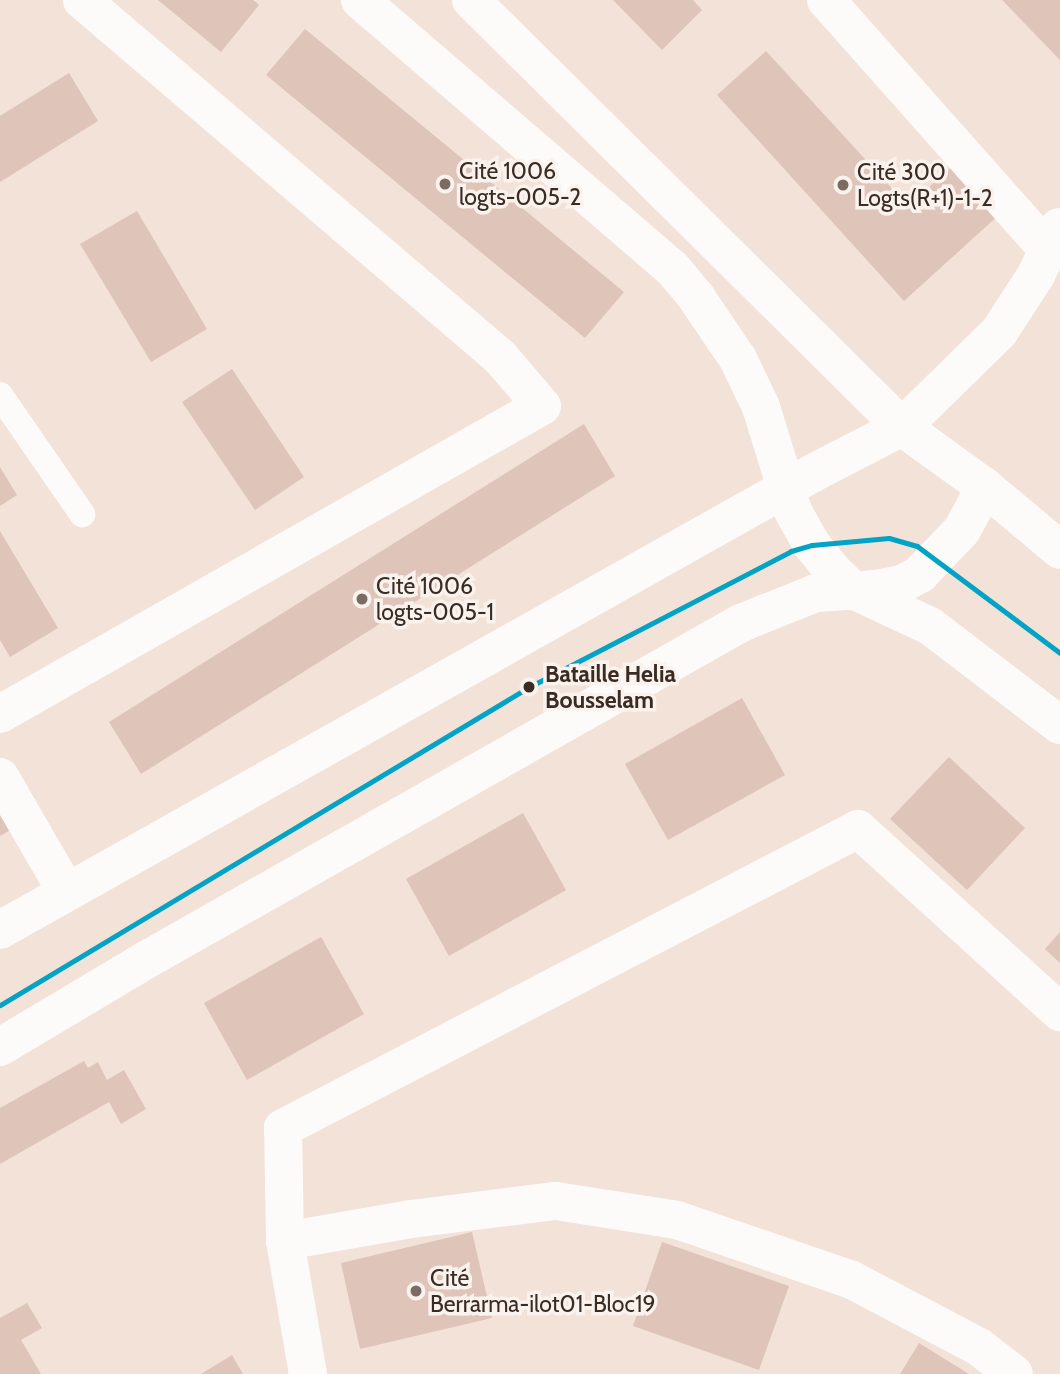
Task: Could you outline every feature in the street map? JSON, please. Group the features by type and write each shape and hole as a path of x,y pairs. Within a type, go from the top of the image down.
{"street":[{"path":"0,714 542,406 500,357 82,0"},
{"path":"360,0 671,268 696,297 738,359 761,407 784,490 812,545 853,590 930,626 1060,725"},
{"path":"471,0 902,427 985,487 1060,550"},
{"path":"0,930 784,490 902,427 999,332 1019,304 1055,237 826,0"},
{"path":"0,1047 158,953 741,623 816,593 902,583 920,574 962,530 985,487"},
{"path":"0,776 66,891"},
{"path":"308,1374 285,1241 282,1128 858,829 1060,1012"},
{"path":"285,1241 411,1219 556,1201 677,1220 852,1280 979,1347 1014,1374"}],"lane":[{"path":"0,395 82,514"}],"building":[{"path":"158,0 253,0 259,5 221,52"},
{"path":"613,0 693,0 702,10 662,50"},
{"path":"1002,0 1060,0 1060,60"},
{"name":"Cité 1006 logts-005-2","path":"305,29 624,292 585,338 266,75"},
{"name":"Cité 300 Logts(R+1)-1-2","path":"766,51 908,206 956,163 1001,213 904,301 717,95"},
{"path":"69,73 98,121 0,182 0,116"},
{"path":"137,211 207,329 151,362 80,244"},
{"path":"232,369 304,477 255,510 182,402"},
{"name":"Cité 1006 logts-005-1","path":"584,424 615,476 141,774 109,722"},
{"path":"0,467 17,495 0,506"},
{"path":"0,531 58,628 10,657 0,640"},
{"path":"742,698 785,775 668,840 625,764"},
{"path":"949,757 1025,828 967,890 890,819"},
{"path":"0,809 12,829 0,836"},
{"path":"523,813 566,890 449,956 406,879"},
{"path":"1060,932 1060,963 1045,949"},
{"path":"321,937 364,1014 247,1080 204,1003"},
{"path":"84,1061 88,1068 98,1062 107,1080 124,1070 146,1109 121,1124 109,1102 0,1164 0,1108"},
{"name":"Cité Berrarma-ilot01-Bloc19","path":"472,1232 492,1318 360,1349 341,1263"},
{"path":"662,1242 789,1286 759,1370 633,1326"},
{"path":"27,1303 42,1328 21,1340 41,1374 0,1374 0,1318"},
{"path":"919,1343 969,1374 900,1374"},
{"path":"232,1355 243,1374 201,1374"}],"transit line":[{"path":"0,1005 529,687 791,551 812,545 889,538 917,546 1060,653"}],"place":[{"name":"Cité 1006 logts-005-2","path":"445,184"},
{"name":"Cité 300 Logts(R+1)-1-2","path":"843,185"},
{"name":"Cité 1006 logts-005-1","path":"362,599"},
{"name":"Bataille Helia Bousselam","path":"529,687"},
{"name":"Cité Berrarma-ilot01-Bloc19","path":"416,1291"}]}
